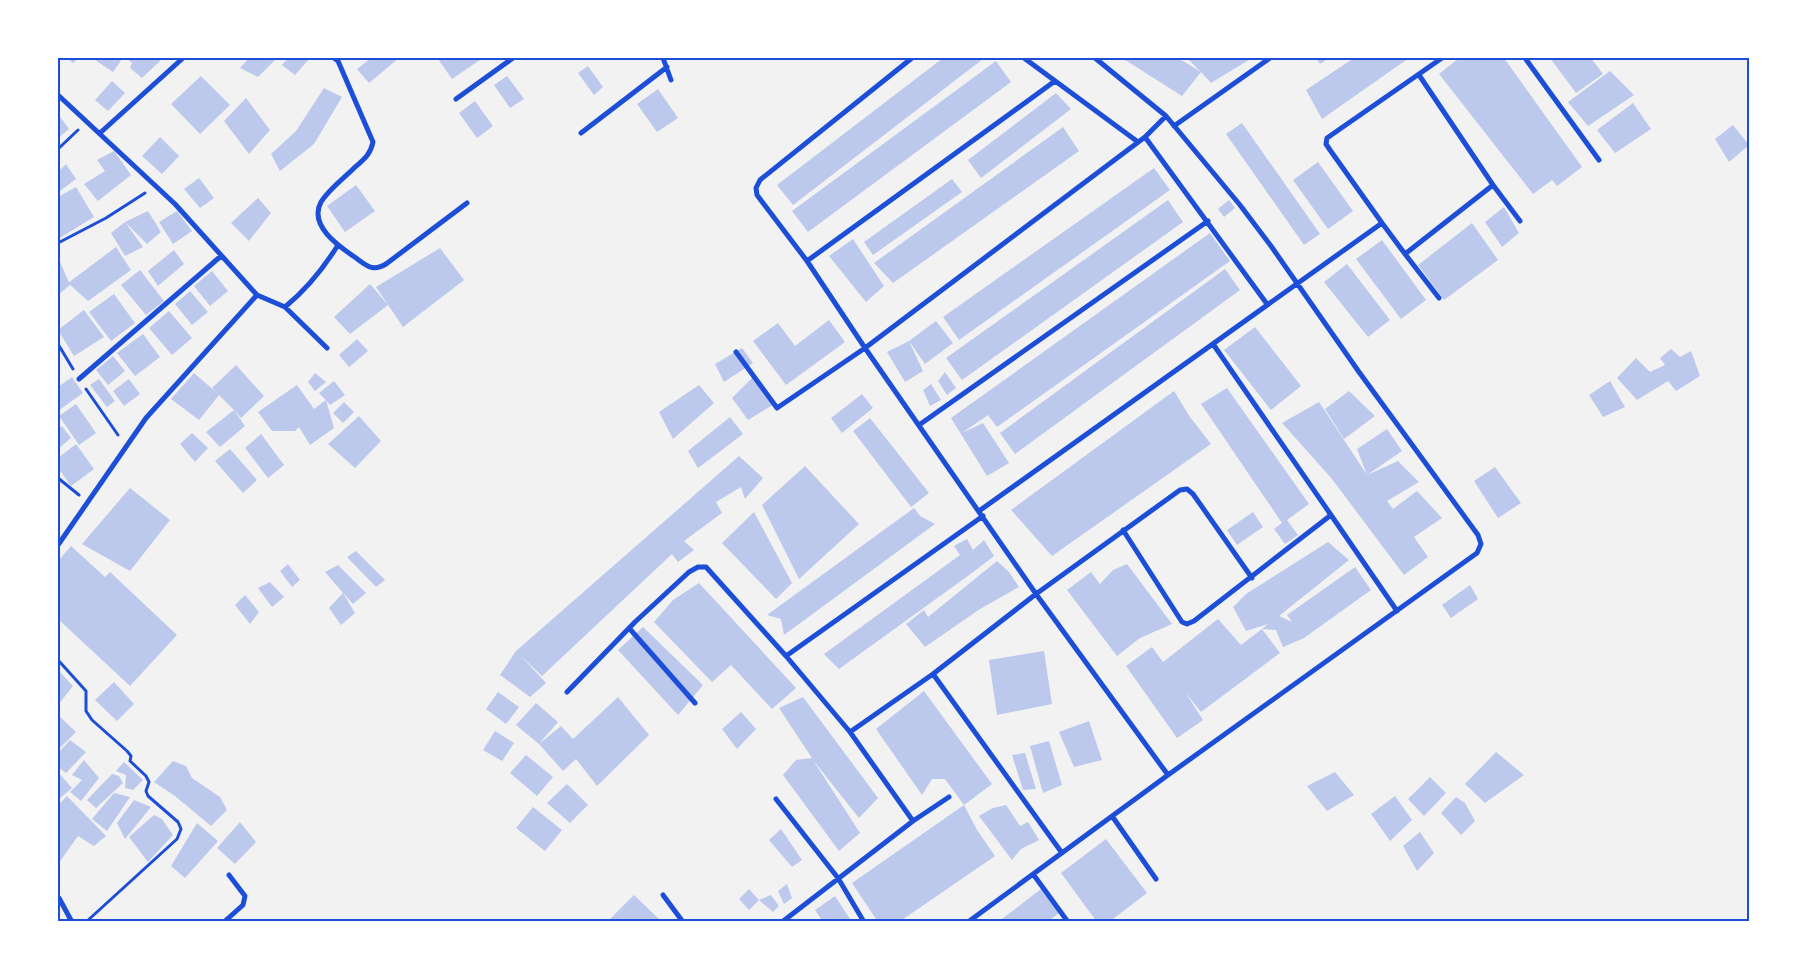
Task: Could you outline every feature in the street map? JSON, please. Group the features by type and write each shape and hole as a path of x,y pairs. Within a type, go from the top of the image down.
{"street":[{"path":"100,133 183,58"},
{"path":"456,99 513,58"},
{"path":"662,58 671,80"},
{"path":"912,58 760,180 756,188 760,200 807,261 865,348 1036,594 1168,775"},
{"path":"1024,58 1138,142"},
{"path":"968,922 1168,775 1477,553 1482,544 1481,540 1240,205 1166,116 1095,58"},
{"path":"1174,126 1270,58"},
{"path":"1439,298 1382,223 1326,144 1328,138 1442,58"},
{"path":"1525,58 1599,160"},
{"path":"338,59 373,142 370,153 321,203 318,212 322,229 338,245 369,268 377,269 468,203"},
{"path":"581,132 667,67"},
{"path":"1419,75 1493,186 1520,221"},
{"path":"807,261 1055,81"},
{"path":"58,94 175,204 257,295 285,307 327,348"},
{"path":"736,352 777,408 865,348 1145,137 1166,116"},
{"path":"1145,137 1267,304"},
{"path":"1405,254 1493,186"},
{"path":"919,425 1208,221"},
{"path":"979,510 1382,223"},
{"path":"285,307 303,292 325,266 338,245"},
{"path":"79,379 221,256"},
{"path":"58,545 146,418 257,295"},
{"path":"1212,344 1398,611"},
{"path":"850,732 933,674 1036,594 1180,490 1187,489 1193,494 1252,578"},
{"path":"1123,530 1182,622 1187,624 1194,621 1252,578 1331,515"},
{"path":"786,656 983,516"},
{"path":"567,692 629,628 689,572 698,567 706,568 786,656 850,732 913,821"},
{"path":"629,628 695,703"},
{"path":"933,674 1062,853"},
{"path":"782,922 913,821 949,796"},
{"path":"776,799 838,878 864,922"},
{"path":"1112,816 1156,879"},
{"path":"1033,874 1068,922"},
{"path":"224,922 243,905 244,896 229,875"},
{"path":"663,895 683,922"},
{"path":"59,898 72,922"}],"path":[{"path":"58,149 88,122"},
{"path":"58,244 106,218 156,185"},
{"path":"58,344 79,379 125,446"},
{"path":"58,478 87,501"},
{"path":"58,660 86,691 86,711 92,720 127,751 131,756 130,761 146,776 149,782 146,791 148,796 178,822 181,829 177,839 86,922"}],"building":[{"path":"67,58 79,58 73,63"},
{"path":"96,58 122,59 113,72 95,60"},
{"path":"126,58 158,58 161,60 142,78 130,68 132,63"},
{"path":"249,58 277,58 258,77 240,68"},
{"path":"288,58 310,58 295,75 282,65"},
{"path":"371,58 399,58 369,83 357,69"},
{"path":"483,58 452,79 438,59"},
{"path":"943,58 983,59 793,205 777,185"},
{"path":"1122,58 1178,58 1201,72 1182,96"},
{"path":"1187,58 1252,58 1211,83"},
{"path":"1316,58 1329,58 1320,64"},
{"path":"1354,58 1409,58 1322,119 1306,90"},
{"path":"1459,58 1504,58 1582,167 1557,186 1552,180 1533,194 1439,74"},
{"path":"1550,58 1591,58 1603,74 1576,93"},
{"path":"996,61 1011,82 808,232 792,211"},
{"path":"588,66 603,87 594,95 578,73"},
{"path":"1610,71 1634,95 1588,126 1568,102"},
{"path":"201,76 230,105 200,134 171,104"},
{"path":"507,76 524,99 510,108 494,85"},
{"path":"112,81 125,93 108,111 95,100"},
{"path":"324,88 342,97 314,144 280,171 271,154 296,131"},
{"path":"658,89 678,118 657,132 637,104"},
{"path":"1056,93 1071,109 981,178 968,160"},
{"path":"246,98 270,130 249,154 224,121"},
{"path":"475,101 493,126 477,138 459,113"},
{"path":"1633,103 1651,129 1615,153 1597,130"},
{"path":"58,114 69,129 58,138"},
{"path":"1242,123 1320,234 1304,245 1226,134"},
{"path":"1733,125 1749,145 1729,162 1715,139"},
{"path":"1063,127 1079,151 893,283 874,263"},
{"path":"160,137 179,156 162,174 142,156"},
{"path":"114,151 131,175 98,201 84,184 105,171 97,160"},
{"path":"1318,162 1353,211 1328,229 1293,180"},
{"path":"66,164 76,179 60,191 58,188 58,172"},
{"path":"1154,168 1170,190 959,340 943,317"},
{"path":"199,178 214,198 200,208 184,189"},
{"path":"952,179 962,192 873,255 864,242"},
{"path":"356,185 375,211 345,232 327,206"},
{"path":"76,187 94,217 58,239 58,197"},
{"path":"258,198 271,213 249,241 231,223"},
{"path":"1168,200 1183,222 962,380 946,358"},
{"path":"1229,200 1235,208 1224,217 1218,209"},
{"path":"1504,207 1519,233 1502,247 1485,222"},
{"path":"148,211 161,232 147,244 125,222"},
{"path":"177,211 192,231 173,244 159,222"},
{"path":"125,222 143,247 125,256 111,233"},
{"path":"1472,223 1498,260 1444,300 1418,265"},
{"path":"1210,233 1230,261 997,427 988,415 962,433 983,423 1009,463 987,476 951,418"},
{"path":"853,239 884,286 866,302 829,256"},
{"path":"1382,240 1426,300 1401,319 1356,259"},
{"path":"116,247 131,270 88,301 68,283"},
{"path":"440,248 464,280 403,327 376,287"},
{"path":"174,250 184,264 158,286 148,271"},
{"path":"58,257 70,285 58,295"},
{"path":"1347,264 1390,320 1368,337 1324,282"},
{"path":"1225,269 1240,290 1015,454 1000,433"},
{"path":"140,270 164,301 146,315 121,285"},
{"path":"212,271 228,291 210,306 194,286"},
{"path":"370,284 388,305 350,334 334,317"},
{"path":"190,291 208,312 192,325 175,304"},
{"path":"114,294 135,323 111,341 89,312"},
{"path":"84,310 104,337 74,356 58,330"},
{"path":"169,311 192,338 172,355 149,328"},
{"path":"829,320 845,342 786,385 753,341 778,323 795,346"},
{"path":"936,321 953,343 925,364 909,341"},
{"path":"1255,327 1301,386 1271,410 1224,350"},
{"path":"143,334 160,357 135,376 117,353"},
{"path":"357,339 368,351 349,367 339,355"},
{"path":"909,341 923,371 905,382 887,352"},
{"path":"742,348 753,363 724,382 715,364"},
{"path":"1671,349 1680,357 1691,351 1700,376 1676,391 1668,381 1637,400 1617,378 1636,358 1650,372 1665,365 1660,358"},
{"path":"113,356 125,371 108,385 96,370"},
{"path":"236,365 264,396 241,418 219,395 199,420 171,399 194,373 217,393 212,388"},
{"path":"945,372 956,388 947,395 938,381"},
{"path":"315,373 326,382 315,391 308,382"},
{"path":"755,375 776,403 748,420 732,398"},
{"path":"72,377 83,393 58,411 58,387"},
{"path":"99,379 115,401 107,407 90,385"},
{"path":"129,379 140,394 124,406 113,391"},
{"path":"334,381 345,395 330,405 319,393"},
{"path":"1610,381 1625,407 1603,417 1589,395"},
{"path":"931,384 941,400 930,406 923,390"},
{"path":"297,385 314,409 326,400 334,428 310,445 299,427 295,431 272,431 258,412"},
{"path":"699,385 714,403 673,439 659,412"},
{"path":"1227,388 1309,504 1287,520 1298,535 1285,544 1274,529 1282,523 1201,404"},
{"path":"1174,391 1190,417 1211,444 1052,556 1011,510"},
{"path":"1349,391 1375,416 1344,439 1325,409"},
{"path":"862,394 873,408 842,433 831,418"},
{"path":"344,402 354,412 343,423 333,413"},
{"path":"1319,402 1367,475 1398,461 1419,482 1387,501 1393,509 1417,491 1442,518 1414,537 1428,557 1404,575 1332,479 1282,423"},
{"path":"76,404 96,433 79,445 59,416"},
{"path":"234,410 245,426 220,447 206,432"},
{"path":"359,416 381,441 355,468 328,444"},
{"path":"730,417 743,434 698,468 688,451"},
{"path":"870,418 929,493 911,507 853,431"},
{"path":"62,426 71,438 58,449 58,429"},
{"path":"1387,429 1402,451 1367,475 1357,449"},
{"path":"192,433 208,448 195,462 180,444"},
{"path":"261,434 284,465 268,478 245,448"},
{"path":"76,444 94,469 71,486 58,468 58,458"},
{"path":"230,449 257,480 243,493 215,461"},
{"path":"739,456 763,478 745,499 741,487 716,502 722,513 684,541 694,550 678,562 672,554 542,676 520,655 546,683 530,697 500,675 516,651"},
{"path":"805,466 859,524 799,579 762,505"},
{"path":"1495,467 1521,503 1498,518 1474,481"},
{"path":"130,488 170,520 130,571 82,544"},
{"path":"914,508 920,516 935,524 784,635 781,619 767,615"},
{"path":"754,512 792,583 776,599 722,543"},
{"path":"1253,512 1263,527 1237,545 1227,530"},
{"path":"967,539 973,550 984,540 994,556 839,669 824,654 960,555 954,546"},
{"path":"1328,542 1349,560 1279,616 1292,622 1287,615 1355,567 1371,590 1304,638 1283,647 1276,630 1262,629 1268,624 1246,631 1233,607 1246,594"},
{"path":"71,546 105,577 110,572 177,635 130,686 58,619 58,561"},
{"path":"356,551 385,580 376,587 347,557"},
{"path":"997,561 1009,572 1019,587 980,609 925,647 906,624 924,610 928,617"},
{"path":"288,564 300,580 292,587 280,571"},
{"path":"1127,564 1172,624 1140,638 1117,656 1067,590 1091,572 1100,584 1113,570"},
{"path":"338,565 366,593 353,604 325,572"},
{"path":"270,582 284,597 272,607 258,588"},
{"path":"699,583 796,688 772,709 731,665 712,682 654,622 673,600"},
{"path":"1470,585 1478,599 1451,618 1442,605"},
{"path":"343,593 355,613 341,625 329,608"},
{"path":"245,595 259,612 250,624 235,605"},
{"path":"1218,619 1241,645 1262,629 1280,653 1201,712 1185,692 1203,720 1177,738 1126,666 1152,647 1163,662"},
{"path":"643,627 703,685 678,715 618,650"},
{"path":"1044,651 1052,704 997,715 989,660"},
{"path":"58,670 73,686 58,705"},
{"path":"114,682 134,704 117,721 95,700"},
{"path":"924,691 992,784 964,805 945,779 932,779 922,795 876,729"},
{"path":"498,692 519,707 506,724 486,709"},
{"path":"618,697 649,735 597,786 576,759 563,771 539,744 561,726 573,739"},
{"path":"803,697 878,798 859,818 813,760 860,833 839,851 783,775 796,760 812,758 779,708"},
{"path":"536,703 558,722 539,744 516,725"},
{"path":"741,712 756,729 737,749 722,729"},
{"path":"58,715 76,732 58,750"},
{"path":"1089,721 1102,760 1074,767 1059,732"},
{"path":"495,731 514,743 502,761 483,750"},
{"path":"70,740 86,752 66,773 58,767 58,753"},
{"path":"1049,741 1062,785 1043,793 1030,746"},
{"path":"1496,752 1524,775 1485,803 1465,784"},
{"path":"1025,753 1036,789 1023,790 1012,755"},
{"path":"526,755 553,777 537,796 510,773"},
{"path":"84,760 99,778 81,801 70,792 82,780 72,775"},
{"path":"173,761 186,766 192,778 220,797 227,810 211,826 175,796 154,782"},
{"path":"124,762 143,780 133,790 125,788 126,775 116,771"},
{"path":"58,772 72,788 58,800"},
{"path":"1335,772 1354,795 1327,811 1307,786"},
{"path":"112,774 119,776 123,783 96,808 87,800"},
{"path":"1430,777 1446,793 1424,816 1408,799"},
{"path":"567,784 588,805 570,823 547,803"},
{"path":"114,793 130,797 107,831 92,819"},
{"path":"67,796 106,836 94,846 78,836 58,864 58,805"},
{"path":"1395,796 1412,820 1390,841 1371,814"},
{"path":"1456,797 1465,803 1475,821 1461,835 1441,813"},
{"path":"134,800 151,807 125,839 117,823"},
{"path":"964,805 977,830 995,856 899,922 878,922 852,883"},
{"path":"1006,805 1020,826 1028,822 1039,840 1021,849 1012,860 979,816 993,808"},
{"path":"533,807 562,830 545,851 516,828"},
{"path":"154,815 162,819 173,835 148,862 129,837"},
{"path":"240,822 256,842 235,864 217,848"},
{"path":"197,823 218,841 185,878 171,866"},
{"path":"781,829 802,860 792,867 769,840"},
{"path":"1420,832 1434,853 1417,871 1403,846"},
{"path":"1106,839 1147,893 1109,922 1097,922 1061,873"},
{"path":"787,884 792,898 784,904 778,891"},
{"path":"749,889 759,900 749,910 739,899"},
{"path":"1041,889 1059,913 1047,922 998,922"},
{"path":"634,895 662,922 607,922"},
{"path":"771,895 779,906 773,912 759,900"},
{"path":"835,896 852,922 823,922 815,910"}]}
